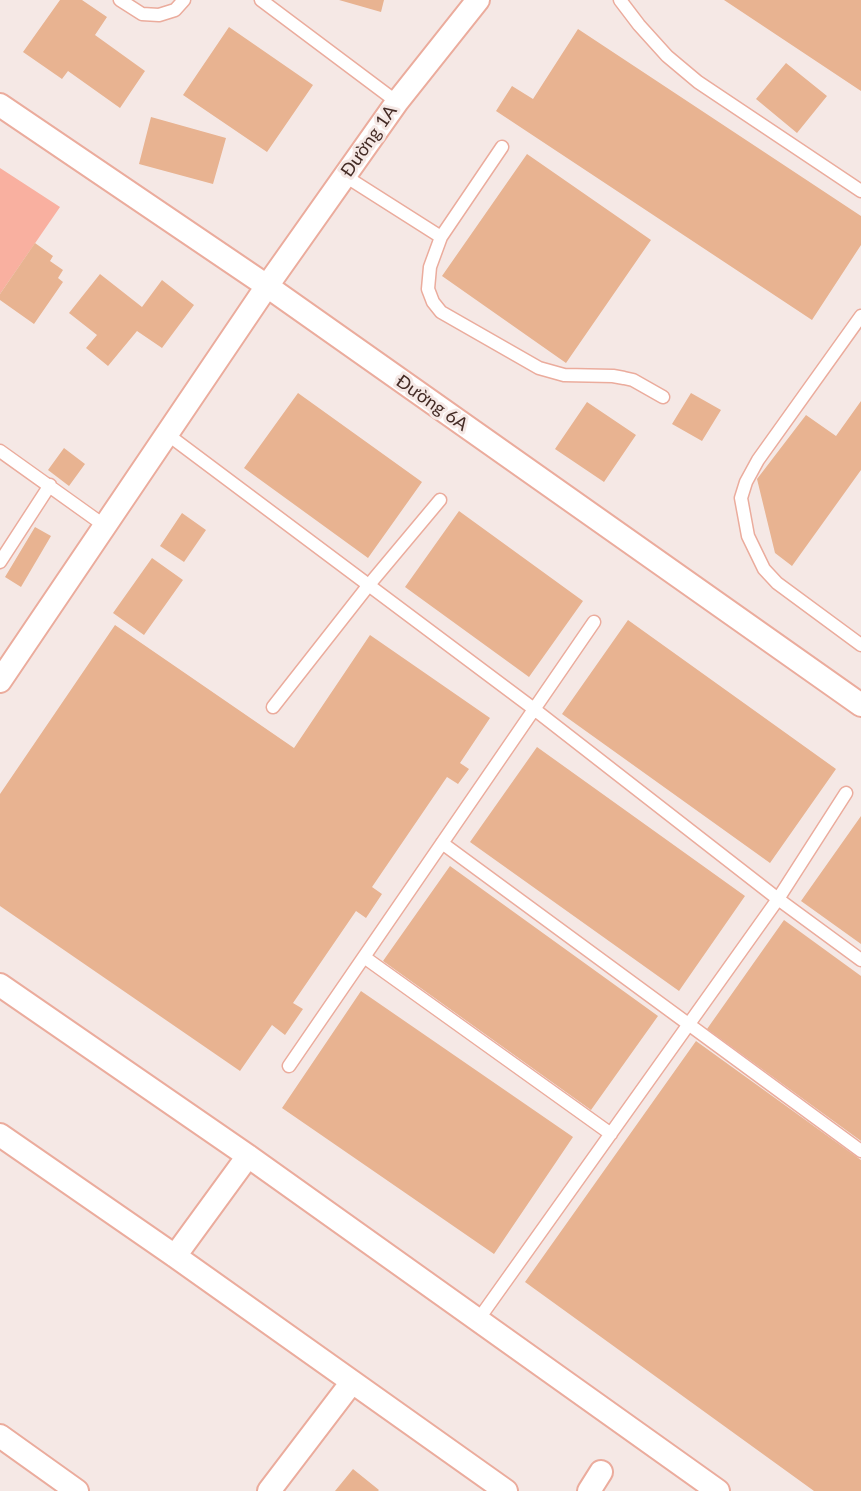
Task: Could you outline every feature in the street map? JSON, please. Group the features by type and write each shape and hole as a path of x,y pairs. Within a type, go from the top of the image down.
{"street":[{"name":"Đường 1A","path":"0,681 267,286 397,102 478,0"},
{"name":"Đường 6A","path":"0,105 267,286 861,705"},
{"path":"0,985 248,1156 718,1491"},
{"path":"2,1142 175,1256 506,1491"},
{"path":"175,1256 248,1156"},
{"path":"269,1491 352,1382"},
{"path":"0,1436 77,1491"},
{"path":"589,1491 602,1472"}],"lane":[{"path":"120,0 142,15 159,15 175,10 184,0"},
{"path":"261,0 397,102"},
{"path":"620,0 667,56 698,82 861,190"},
{"path":"502,147 441,237 430,267 428,289 433,302 441,312 539,368 564,375 624,378 663,397"},
{"path":"345,176 441,237"},
{"path":"861,316 758,460 741,498 748,536 764,569 777,583 861,645"},
{"path":"167,434 534,709 777,899 861,960"},
{"path":"0,451 105,526"},
{"path":"0,562 50,485"},
{"path":"273,707 368,586 440,500"},
{"path":"289,1066 594,622"},
{"path":"478,1320 777,899 846,793"},
{"path":"442,843 861,1151"},
{"path":"364,957 611,1134"}],"shaded area":[{"path":"0,168 60,207 0,294"}],"building":[{"path":"60,0 82,0 107,17 95,35 145,71 120,108 68,71 62,79 23,52"},
{"path":"339,0 384,0 381,12"},
{"path":"724,0 861,0 861,91"},
{"path":"229,27 313,85 267,152 183,95"},
{"path":"578,29 861,216 861,245 812,320 496,111 512,86 533,99"},
{"path":"786,63 827,96 797,133 756,99"},
{"path":"151,117 226,138 213,184 139,164"},
{"path":"527,154 651,240 566,363 442,276"},
{"path":"35,243 53,256 50,261 63,270 58,278 63,282 34,324 0,300 0,294"},
{"path":"100,274 142,307 162,280 194,305 162,348 137,331 108,366 86,348 97,335 69,313"},
{"path":"298,393 422,482 368,558 244,468"},
{"path":"691,393 721,410 702,441 672,424"},
{"path":"861,401 861,470 792,566 775,553 757,479 806,415 836,436"},
{"path":"587,402 636,435 604,482 555,449"},
{"path":"64,448 85,464 69,486 48,470"},
{"path":"459,511 583,601 529,677 405,587"},
{"path":"182,513 206,530 184,562 160,546"},
{"path":"35,527 51,536 21,587 5,577"},
{"path":"152,558 183,580 144,635 113,613"},
{"path":"628,620 836,769 770,863 562,714"},
{"path":"115,625 294,748 370,635 490,718 460,763 469,769 458,784 447,777 372,887 382,894 366,918 356,911 293,1003 303,1009 285,1035 272,1025 240,1071 0,906 0,794"},
{"path":"537,747 745,896 679,991 470,842"},
{"path":"861,816 861,944 801,901"},
{"path":"450,866 658,1016 591,1110 383,961"},
{"path":"784,920 861,976 861,1141 707,1029"},
{"path":"361,991 573,1137 494,1254 282,1108"},
{"path":"696,1041 861,1160 861,1491 814,1491 525,1282"},
{"path":"353,1469 379,1490 335,1491"}]}
